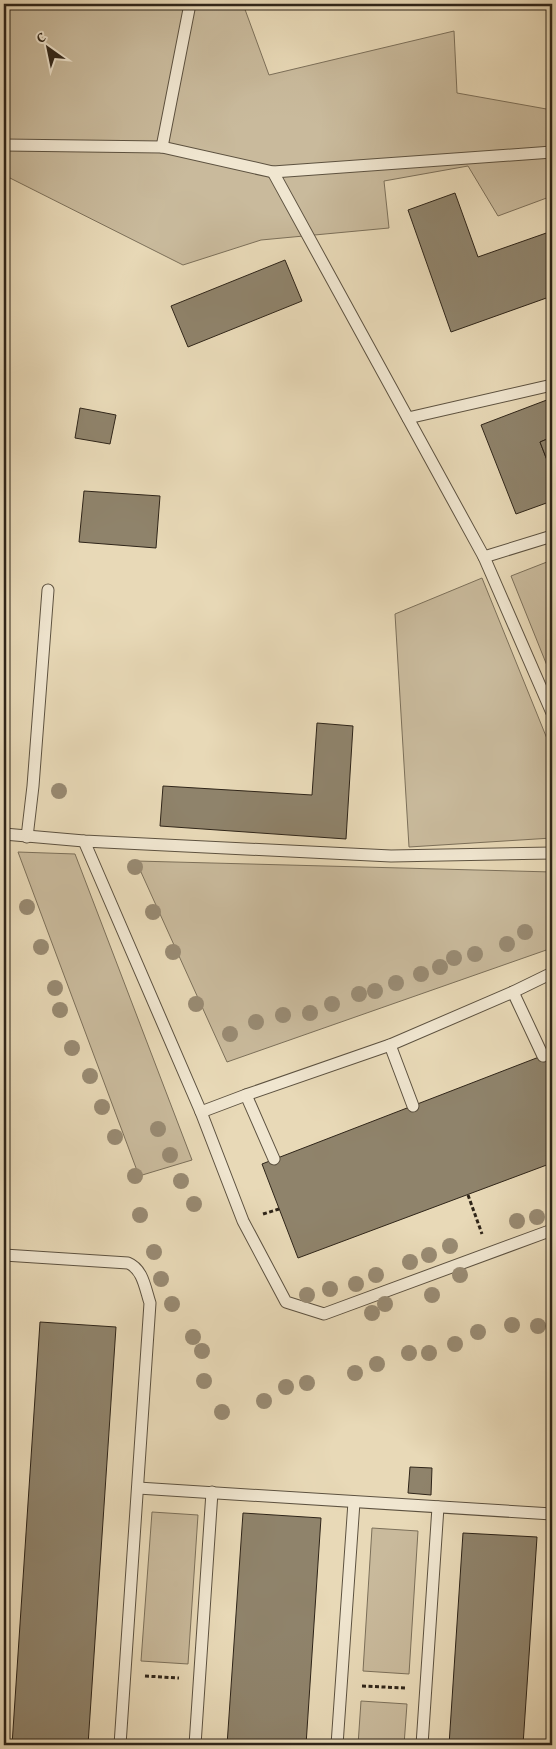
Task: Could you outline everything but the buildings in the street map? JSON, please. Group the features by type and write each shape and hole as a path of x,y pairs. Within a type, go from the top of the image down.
{"lane":[{"path":"162,147 190,4"},
{"path":"4,145 162,147 273,172 552,152"},
{"path":"273,172 484,557 552,713"},
{"path":"408,418 552,385"},
{"path":"484,557 552,536"},
{"path":"26,837 33,786 48,590"},
{"path":"4,834 84,841 391,856 552,852"},
{"path":"84,841 202,1112 243,1221 286,1302 324,1314 552,1230"},
{"path":"202,1112 390,1045 514,992 552,973"},
{"path":"514,992 543,1056"},
{"path":"390,1045 413,1106"},
{"path":"246,1095 274,1159"},
{"path":"4,1255 128,1263 135,1266 140,1272 150,1303 120,1745"},
{"path":"138,1488 552,1514"},
{"path":"195,1745 212,1492"},
{"path":"337,1745 354,1502"},
{"path":"422,1745 438,1507"}],"path":[{"path":"468,1195 488,1254"},
{"path":"125,1674 199,1679"},
{"path":"341,1684 426,1690"}],"shaded area":[{"path":"4,4 243,4 269,75 454,31 457,93 552,110 552,196 498,216 468,166 384,181 389,228 261,240 183,265 4,175"},
{"path":"552,560 552,678 511,576"},
{"path":"482,578 552,751 552,838 409,847 395,614"},
{"path":"18,852 75,854 192,1160 139,1176"},
{"path":"136,861 552,872 552,948 227,1062"},
{"path":"152,1512 198,1515 188,1664 141,1661"},
{"path":"372,1528 418,1531 409,1674 363,1671"},
{"path":"361,1701 407,1704 404,1745 358,1745"}]}
